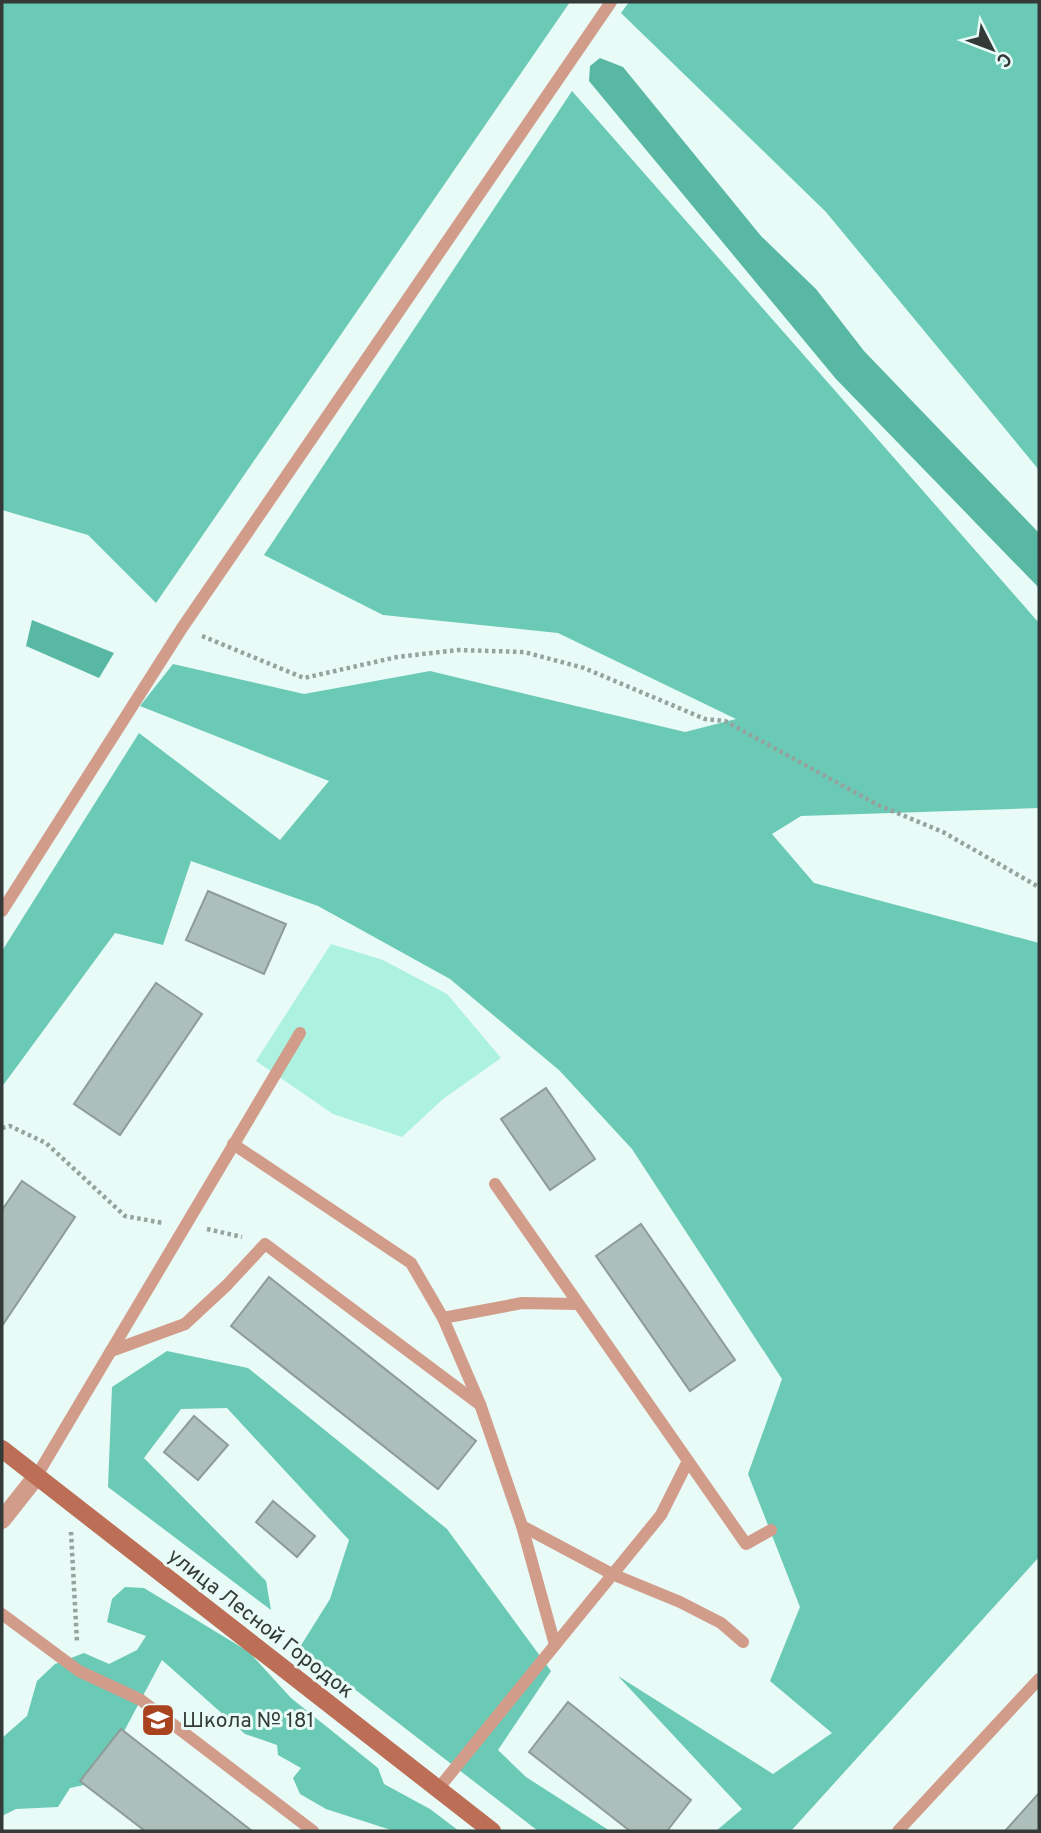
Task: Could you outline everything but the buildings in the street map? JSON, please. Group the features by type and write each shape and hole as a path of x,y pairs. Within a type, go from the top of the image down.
{"street":[{"name":"улица Лесной Городок","path":"2,1449 492,1831"},
{"path":"2,1520 36,1477"}],"lane":[{"path":"2,911 182,628 611,2"},
{"path":"36,1477 300,1033"},
{"path":"233,1144 411,1263 443,1318 480,1404 522,1526 555,1645"},
{"path":"495,1184 746,1544 771,1530"},
{"path":"111,1351 185,1324 227,1285 265,1244 480,1404"},
{"path":"443,1318 522,1303 577,1304"},
{"path":"438,1789 661,1514 688,1461"},
{"path":"522,1526 612,1574 680,1602 721,1623 743,1642"},
{"path":"2,1614 79,1671 141,1700 313,1831"},
{"path":"898,1831 1039,1679"}],"path":[{"path":"182,628 304,678 397,657 458,650 524,652 584,668 705,719 725,720 878,805 943,832 1039,887"},
{"path":"2,1128 9,1126 46,1143 125,1216 224,1232 265,1244"},
{"path":"69,1503 79,1671"}],"shaded area":[{"path":"2,2 570,2 156,603 88,535 2,510"},
{"path":"629,2 1039,2 1039,470 826,212 621,13"},
{"path":"600,58 623,67 761,236 816,289 864,351 1039,533 1039,588 836,379 589,81 590,66"},
{"path":"572,91 1039,623 1039,808 801,816 772,834 814,883 1039,943 1039,1557 791,1831 716,1831 742,1809 618,1676 773,1774 832,1733 770,1681 800,1607 748,1474 782,1379 632,1149 559,1070 450,979 318,906 191,861 163,945 115,933 2,1084 2,951 139,733 280,840 329,781 140,706 173,664 304,694 430,671 685,732 736,719 558,633 383,615 264,555"},
{"path":"32,620 114,653 99,678 26,646"},
{"path":"331,944 383,960 447,994 501,1058 443,1099 402,1137 333,1114 256,1061"},
{"path":"167,1351 248,1368 447,1529 551,1671 498,1750 526,1777 610,1831 538,1831 300,1647 330,1599 349,1540 227,1408 181,1409 144,1458 266,1581 271,1610 108,1487 112,1387"},
{"path":"125,1587 144,1588 249,1652 291,1698 378,1768 384,1784 430,1809 459,1831 394,1831 326,1809 300,1794 293,1778 301,1768 278,1755 277,1745 245,1734 162,1660 97,1782 70,1788 58,1807 16,1809 2,1816 2,1738 27,1716 37,1681 55,1664 84,1653 109,1664 137,1650 146,1636 107,1622 112,1599"}],"place":[{"name":"Школа № 181","path":"158,1720"}]}
